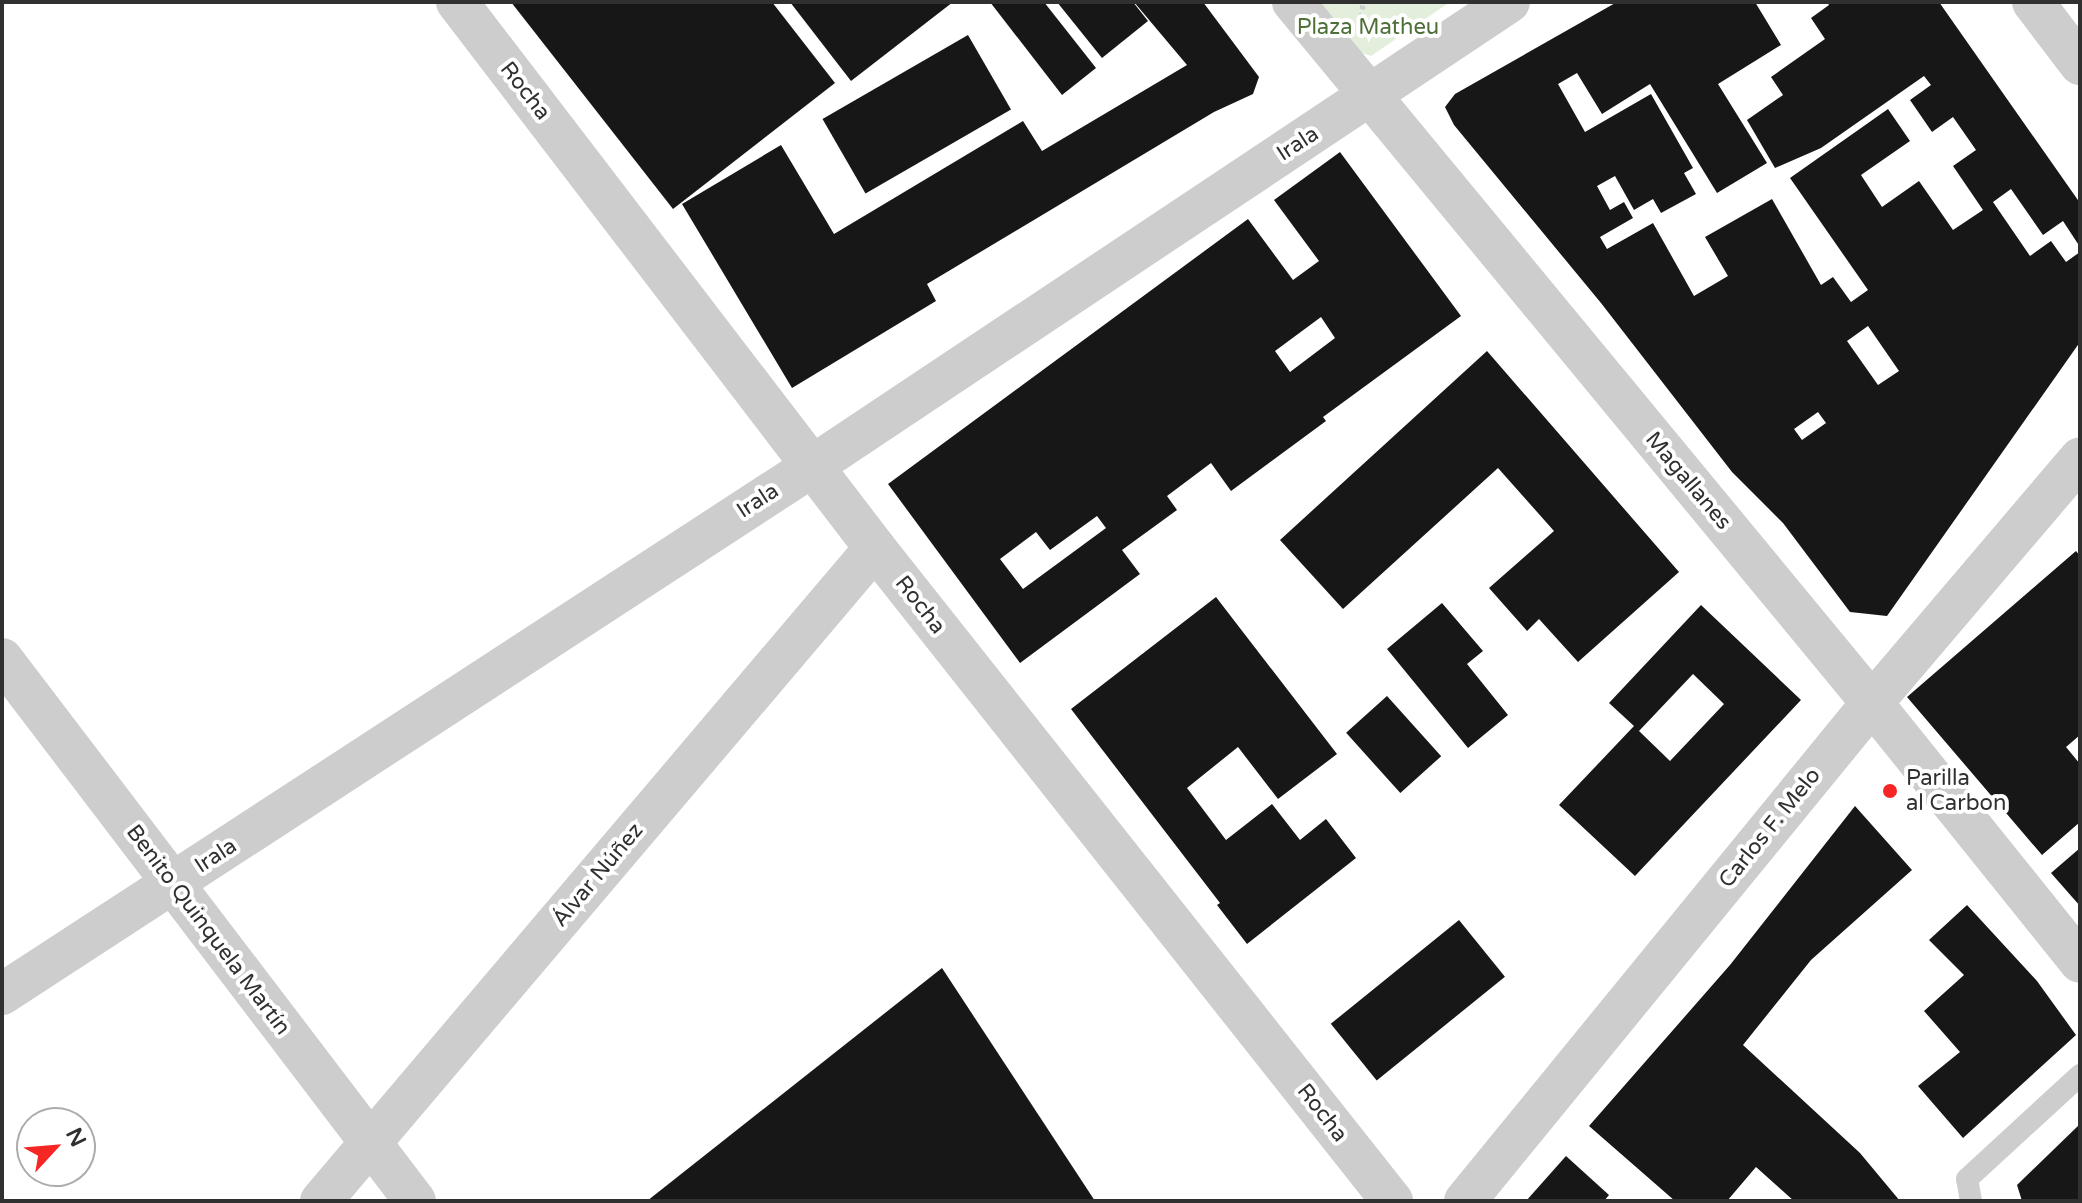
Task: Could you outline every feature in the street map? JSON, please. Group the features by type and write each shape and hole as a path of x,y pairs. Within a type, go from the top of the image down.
{"street":[{"name":"Rocha","path":"457,2 875,548 1392,1201"},
{"name":"Magallanes","path":"1293,2 1872,703 2080,962"},
{"name":"Irala","path":"2,994 814,465 1509,2"},
{"path":"2033,2 2080,64"},
{"name":"Carlos F. Melo","path":"1465,1201 1872,703 2080,459"},
{"name":"Álvar Núñez","path":"321,1201 875,548"},
{"name":"Benito Quinquela Martín","path":"2,659 415,1201"}],"lane":[{"path":"1971,1201 1967,1179 2080,1075"}],"green space":[{"name":"Plaza Matheu","path":"1306,2 1450,2 1371,56 1341,46"}],"building":[{"path":"511,2 772,2 835,83 673,209"},
{"path":"790,2 953,2 851,81"},
{"path":"990,2 1044,2 1096,68 1062,95"},
{"path":"1057,2 1133,2 1148,21 1102,58"},
{"path":"1134,2 1203,2 1259,77 1253,94 1214,112 927,284 936,301 792,388 682,204 781,145 834,234 1023,121 1042,151 1187,65"},
{"path":"1617,2 1755,2 1781,45 1718,84 1767,163 1717,193 1650,84 1602,114 1577,73 1558,84 1585,132 1651,94 1693,168 1684,173 1696,194 1661,213 1653,199 1634,210 1615,176 1597,186 1610,210 1624,202 1633,218 1600,237 1607,249 1653,223 1694,296 1728,276 1705,237 1772,199 1821,285 1833,277 1851,302 1868,290 1790,178 1888,109 1910,141 1861,175 1882,207 1919,181 1953,230 1983,210 1953,166 1976,150 1953,117 1932,132 1910,100 1931,85 1924,76 1821,148 1775,168 1747,120 1783,95 1771,77 1825,39 1811,18 1829,5 1827,2 1939,2 2080,203 2080,247 2063,221 2043,235 2011,189 1993,202 2030,256 2051,241 2066,262 2080,252 2080,342 1887,616 1850,612 1783,523 1732,472 1601,303 1454,125 1445,107 1455,94","holes":["1868,326 1899,371 1878,385 1847,341","1818,412 1826,423 1802,440 1794,429"]},
{"path":"968,35 1011,109 866,193 823,119"},
{"path":"1340,152 1461,316 1323,417 1326,421 1231,491 1211,463 1167,496 1177,510 1122,550 1140,574 1020,663 888,484 1248,219 1293,280 1319,261 1274,200","holes":["1321,317 1335,338 1290,372 1275,351","1097,516 1106,528 1023,589 1000,559 1036,532 1050,550"]},
{"path":"1487,351 1679,572 1578,662 1539,619 1527,631 1489,588 1554,531 1498,468 1343,609 1280,540"},
{"path":"2076,551 2080,556 2080,735 2066,747 2080,764 2080,822 2042,855 1907,697"},
{"path":"1216,597 1337,754 1278,799 1238,747 1187,788 1226,840 1272,804 1300,840 1326,819 1356,858 1247,944 1217,905 1220,903 1071,709"},
{"path":"1442,603 1483,651 1467,664 1508,715 1468,748 1387,649"},
{"path":"1701,605 1801,700 1635,876 1559,805 1634,726 1609,703","holes":["1693,674 1724,704 1670,761 1639,731"]},
{"path":"1387,696 1441,756 1400,793 1346,733"},
{"path":"1855,806 1912,870 1811,960 1743,1045 1860,1153 1900,1201 1794,1201 1756,1167 1727,1201 1675,1201 1589,1126 1730,965"},
{"path":"2080,848 2080,906 2051,873"},
{"path":"1967,905 2037,981 2076,1035 1963,1138 1918,1086 1960,1052 1924,1011 1964,975 1929,940"},
{"path":"1459,920 1505,977 1377,1081 1331,1024"},
{"path":"942,968 1095,1201 647,1201"},
{"path":"2080,1124 2080,1201 2022,1201 2017,1185"},
{"path":"1566,1156 1609,1195 1604,1201 1526,1201"}],"place":[{"name":"Parilla al Carbon","path":"1890,791"}]}
